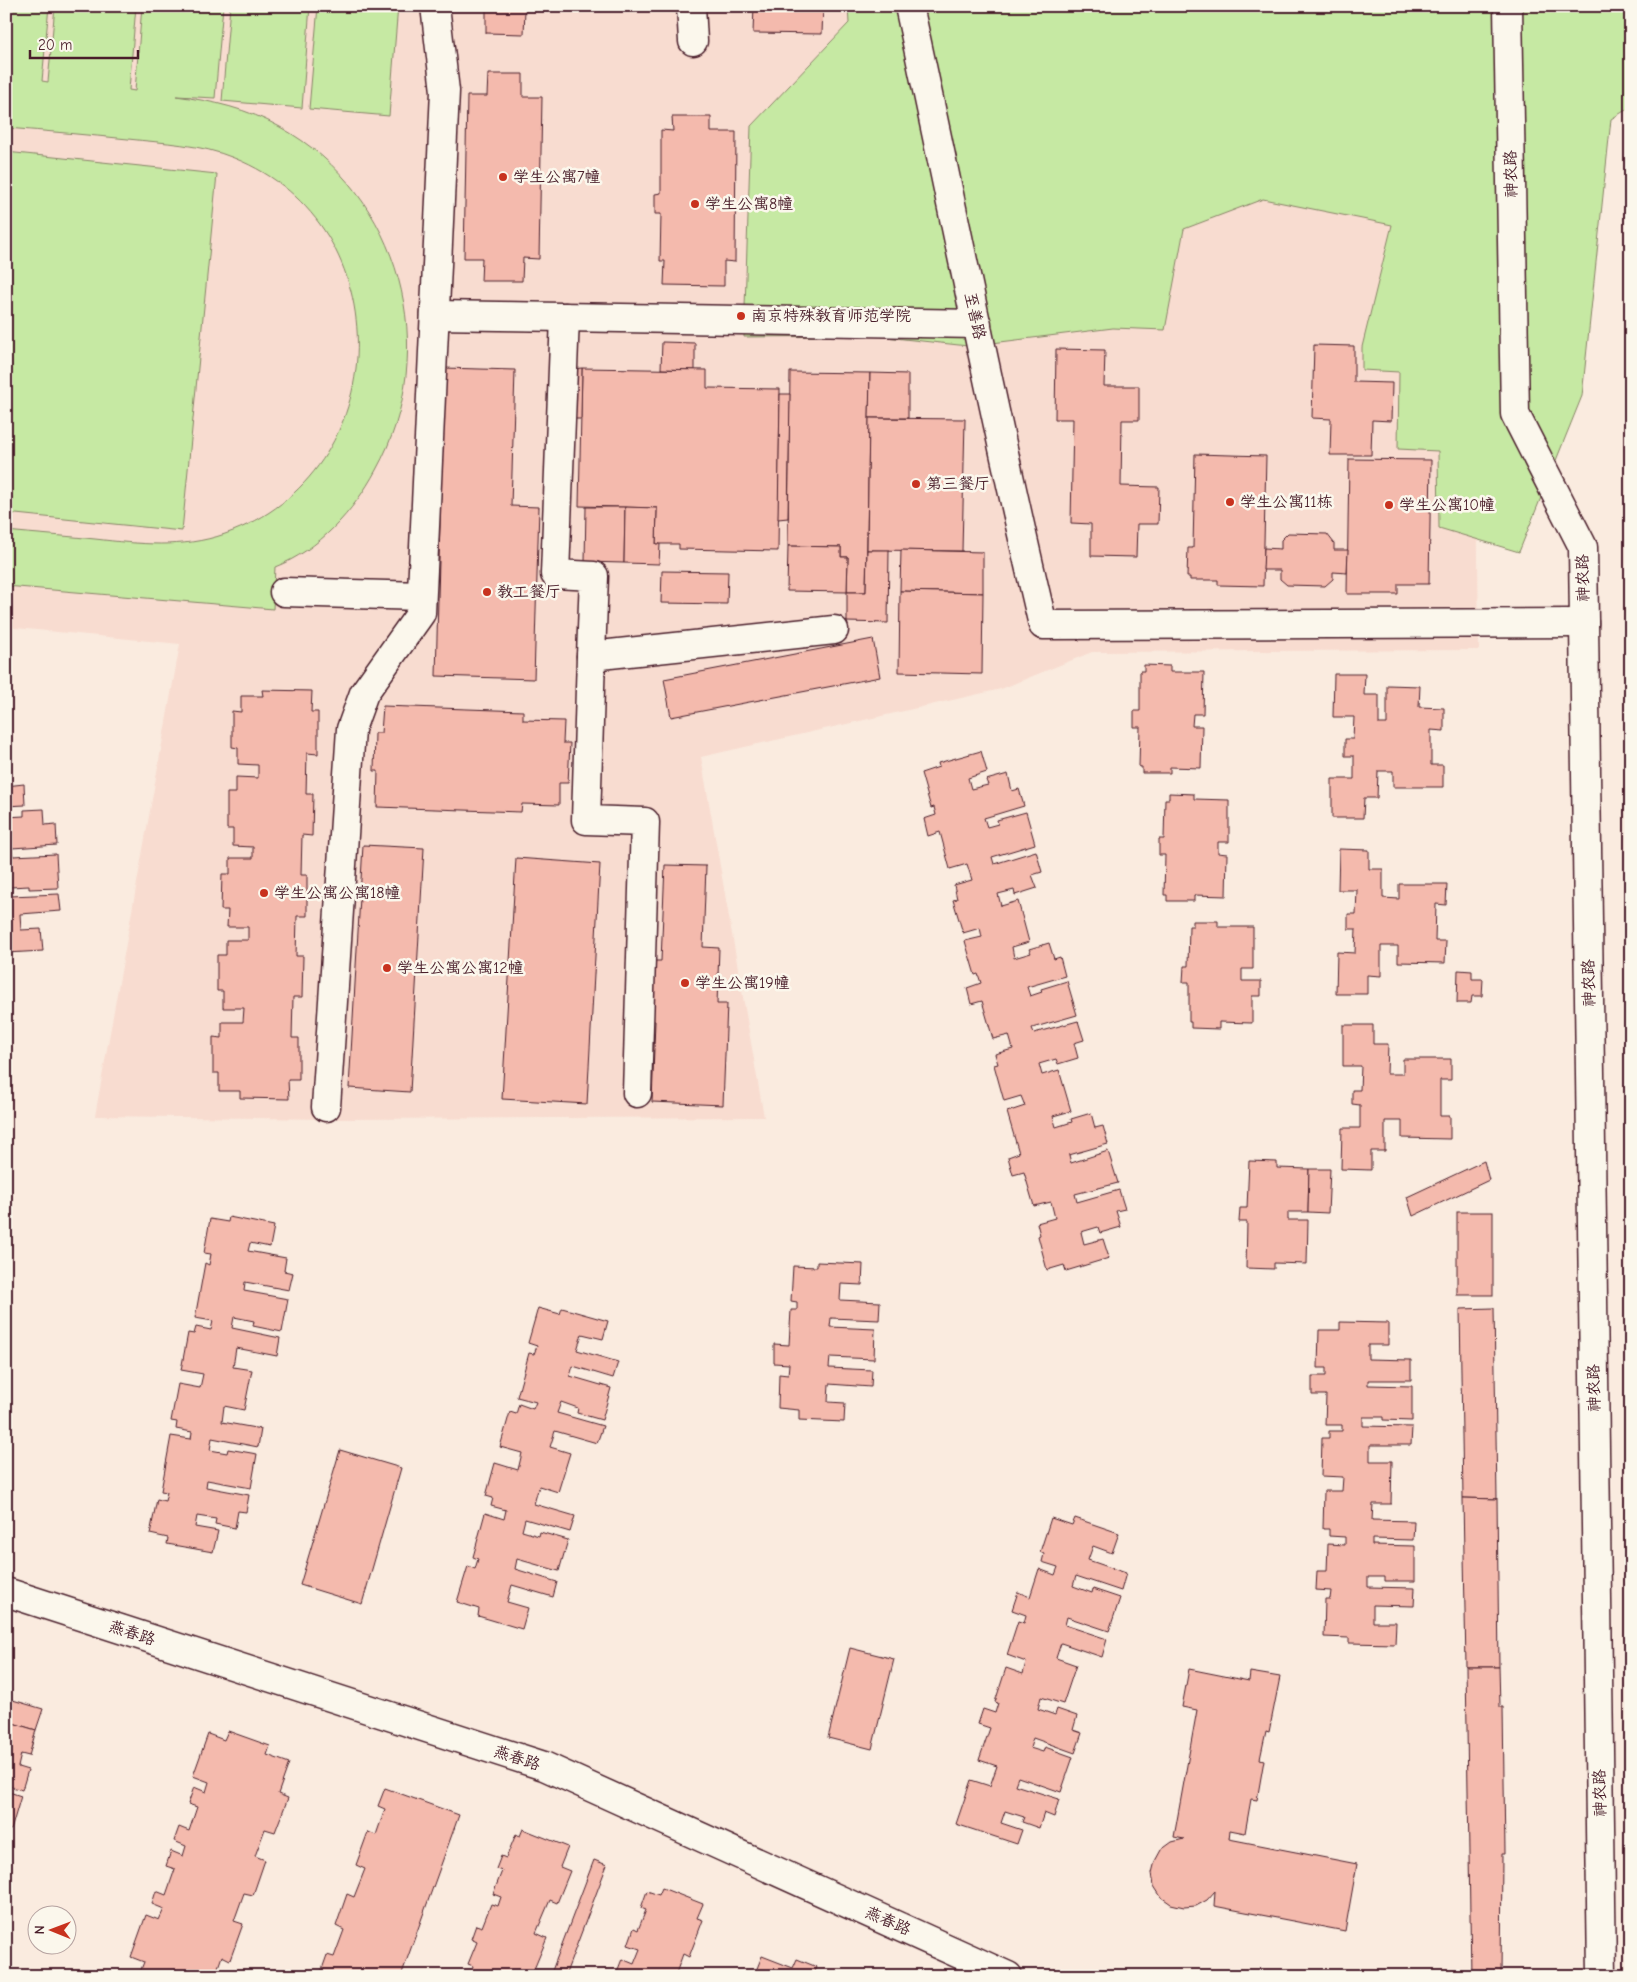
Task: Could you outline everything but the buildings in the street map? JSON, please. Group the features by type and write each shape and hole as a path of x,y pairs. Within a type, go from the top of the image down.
{"street":[{"path":"326,1107 351,729 364,693 420,613 445,91 435,6"},
{"path":"691,6 693,41"},
{"name":"至善路","path":"909,6 1013,498 1043,625 1584,623"},
{"name":"神农路","path":"1508,6 1515,414 1583,547 1602,1976"},
{"path":"435,315 977,324"},
{"path":"565,317 555,574 594,576 586,820 645,822 637,1094"},
{"path":"284,592 421,596"},
{"path":"591,656 834,630"},
{"name":"燕春路","path":"6,1592 544,1766 1008,1976"}],"shaded area":[{"name":"南京特殊教育师范学院","path":"6,6 1472,6 1479,650 1092,652 1001,689 701,757 764,1117 334,1119 95,1116 180,644 6,627"}],"green space":[{"path":"6,6 49,6 42,81 48,82 55,6 136,6 129,90 135,91 142,6 223,6 215,98 176,96 230,107 255,115 280,127 322,156 356,192 381,234 399,279 407,327 406,376 396,424 376,470 346,514 320,540 291,560 275,567 273,609 6,586 6,531 160,544 193,542 225,534 282,503 323,459 348,406 357,349 351,291 328,237 289,191 234,158 195,147 6,128"},
{"path":"230,6 310,6 302,108 222,101"},
{"path":"318,6 398,6 389,116 309,109"},
{"path":"848,6 1631,6 1631,107 1611,119 1582,396 1519,552 1439,528 1438,451 1398,449 1399,372 1362,370 1362,347 1392,225 1263,199 1184,229 1165,330 1113,328 968,346 876,336 744,337 751,126 849,23"},
{"path":"6,152 217,174 182,531 6,513"}],"place":[{"name":"学生公寓7幢","path":"503,177"},
{"name":"学生公寓8幢","path":"695,204"},
{"name":"南京特殊教育师范学院","path":"741,316"},
{"name":"第三餐厅","path":"916,484"},
{"name":"学生公寓11栋","path":"1230,502"},
{"name":"学生公寓10幢","path":"1389,505"},
{"name":"教工餐厅","path":"487,592"},
{"name":"学生公寓公寓18幢","path":"264,893"},
{"name":"学生公寓公寓12幢","path":"387,968"},
{"name":"学生公寓19幢","path":"685,983"}]}
